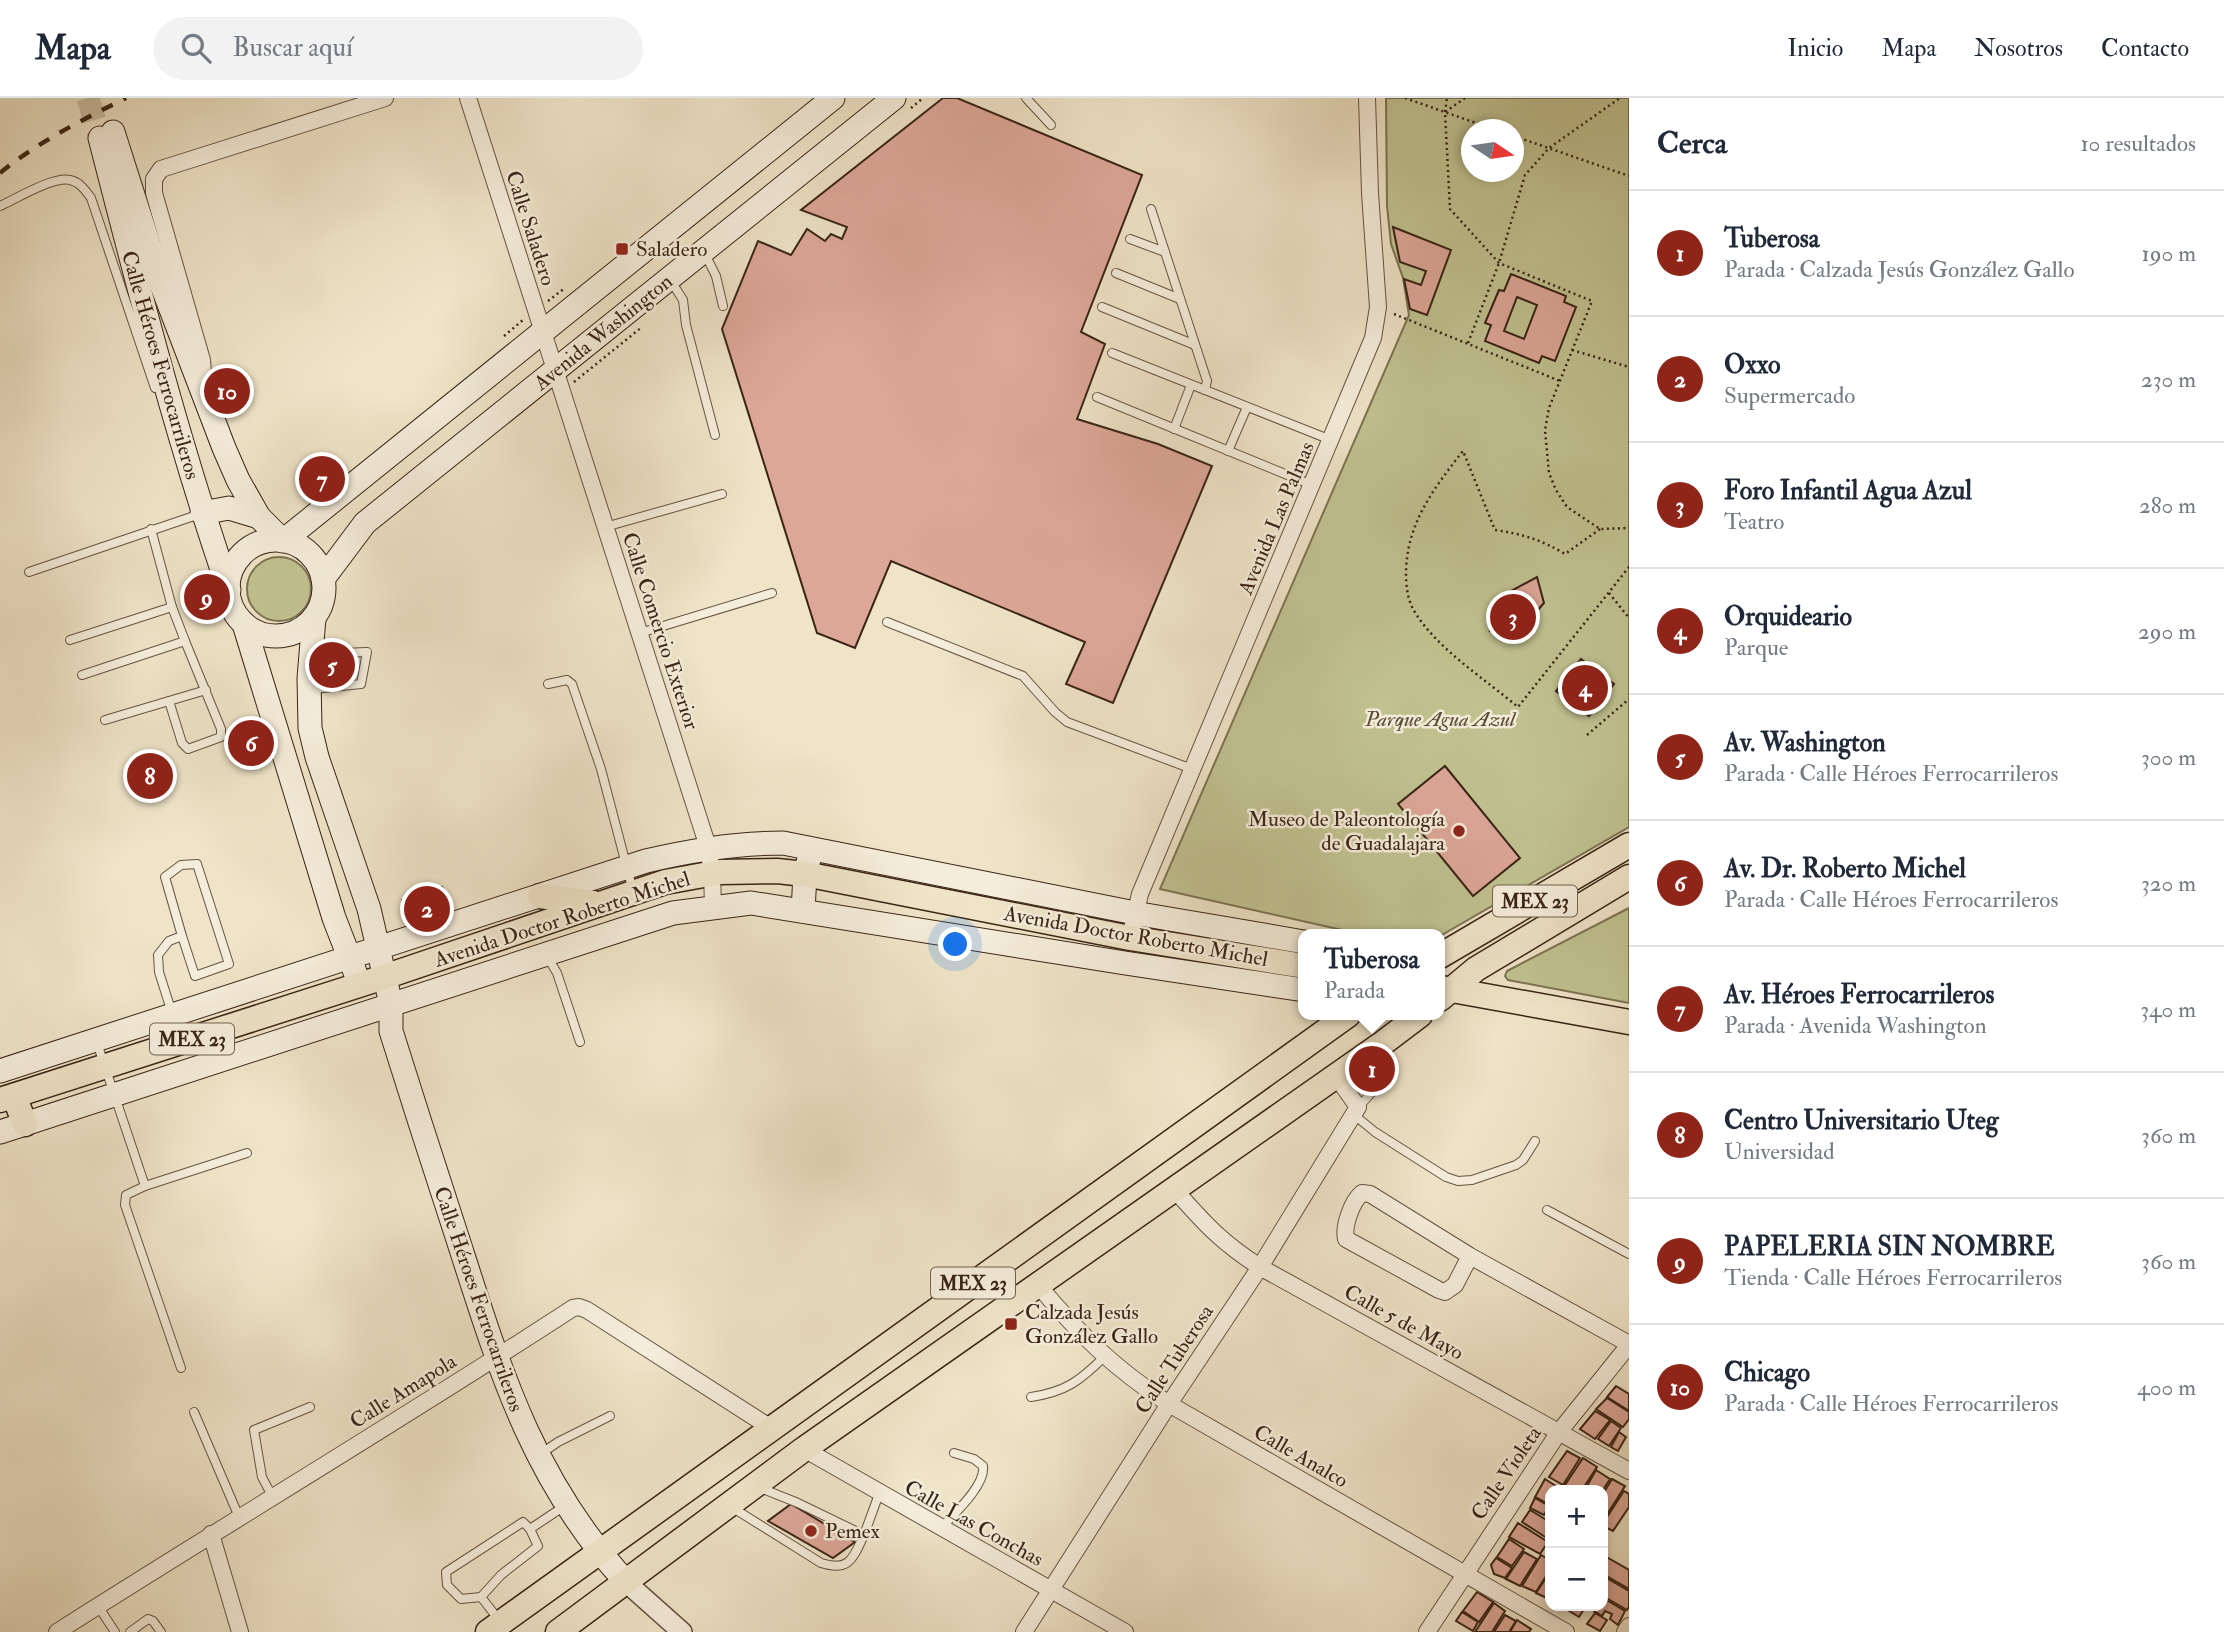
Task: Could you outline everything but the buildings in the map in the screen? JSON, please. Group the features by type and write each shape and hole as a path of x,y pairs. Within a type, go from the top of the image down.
{"main road":[{"name":"Avenida Washington","path":"283,541 833,98"},
{"name":"Avenida Washington","path":"323,579 365,523 894,98"},
{"name":"Calle Héroes Ferrocarrileros","path":"229,590 202,510 137,281 107,135 205,400 238,480 259,517 283,541"},
{"path":"202,510 229,508 259,517"},
{"path":"269,541 297,545 309,553 318,565 323,579 321,606 314,618 303,628 288,635 273,636 258,632 244,624 231,603 230,576 236,564 244,553 269,541"},
{"name":"Calle Héroes Ferrocarrileros","path":"314,618 309,689 310,728 317,757 369,909 384,977 381,1007"},
{"name":"Calle Héroes Ferrocarrileros","path":"244,624 334,918 360,985 381,1007 391,1031 496,1358 537,1456 599,1553 628,1583"},
{"name":"Avenida Doctor Roberto Michel","path":"0,1071 626,868 708,847 745,843 783,843 812,849 865,873 1052,922 1130,938 1298,965"},
{"name":"MEX 23","path":"1445,953 1629,845"},
{"path":"803,911 805,874 812,849"},
{"name":"Avenida Doctor Roberto Michel","path":"7,1098 360,985 665,882 712,873 756,870 805,874 865,873 1135,913 1298,941"},
{"path":"858,920 865,873"},
{"name":"MEX 23","path":"1445,987 1629,877"},
{"path":"639,891 654,920"},
{"path":"540,896 604,902 618,931"},
{"name":"Avenida Doctor Roberto Michel","path":"0,1132 673,913 713,906 751,903 1298,988"},
{"path":"1048,951 1052,922"},
{"path":"489,942 500,970"},
{"path":"445,956 455,984"},
{"name":"MEX 23","path":"1445,988 1629,1022"},
{"path":"319,998 328,1025"},
{"name":"MEX 23","path":"495,1628 1341,1020"},
{"name":"MEX 23","path":"558,1632 628,1583 804,1449 1413,1020"},
{"path":"7,1098 24,1124"}],"street":[{"name":"Calle Héroes Ferrocarrileros","path":"205,400 202,360 154,193 154,179 161,169 385,98"},
{"name":"Calle Saladero","path":"468,98 555,370"},
{"name":"Avenida Las Palmas","path":"1130,938 1140,894 1373,338 1378,307 1369,182 1367,98"},
{"name":"Calle Comercio Exterior","path":"555,370 708,847 713,906"},
{"path":"1336,1076 1356,1111"},
{"name":"Calle Tuberosa","path":"1024,1632 1169,1404 1260,1268 1356,1111"},
{"name":"Calle 5 de Mayo","path":"1174,1189 1221,1240 1260,1268 1629,1471"},
{"path":"1471,1256 1455,1285 1445,1292 1439,1290 1346,1239 1346,1227 1356,1198 1362,1193 1370,1194 1471,1256 1629,1344"},
{"name":"Calle Analco","path":"1038,1285 1104,1357 1131,1380 1463,1575 1566,1632"},
{"name":"Calle Amapola","path":"58,1632 573,1308 579,1307 771,1428"},
{"name":"Calle Violeta","path":"1427,1632 1559,1432 1629,1344"},
{"name":"Calle Las Conchas","path":"804,1449 1125,1632"},
{"path":"211,1534 240,1632"},
{"path":"628,1583 682,1632"},
{"path":"1625,1632 1629,1626"}],"lane":[{"path":"1026,98 1051,125"},
{"path":"0,206 59,179 72,180 82,186 91,198 159,400"},
{"path":"1151,209 1207,381 1205,390"},
{"path":"1130,239 1165,252"},
{"path":"704,251 716,276 723,306"},
{"path":"1116,273 1180,299"},
{"path":"669,279 683,300 686,325 715,435"},
{"path":"1102,307 1195,345"},
{"path":"1112,353 1331,440"},
{"path":"1174,429 1191,385"},
{"path":"1097,397 1312,485"},
{"path":"1228,450 1247,407"},
{"path":"29,572 202,510 175,451 163,413"},
{"path":"605,527 722,494"},
{"path":"151,529 172,607 221,729 221,737 188,748 182,743 169,701"},
{"path":"640,633 772,593"},
{"path":"70,640 172,607"},
{"path":"887,622 1023,676 1067,722 1192,769"},
{"path":"82,675 185,641"},
{"path":"309,689 361,684 367,652 342,653 311,649"},
{"path":"548,684 567,680 572,684 601,769 626,868 639,891"},
{"path":"104,720 206,690"},
{"path":"181,864 197,864 229,964 195,976 182,936 165,877 181,864"},
{"path":"173,1015 159,972 158,955 169,941 182,936"},
{"path":"547,955 557,973 580,1042"},
{"path":"96,1040 145,1186"},
{"name":"Calle Tuberosa","path":"1356,1111 1378,1084 1383,1073 1383,1043"},
{"path":"1356,1111 1375,1132 1446,1177 1458,1181 1472,1180 1516,1165 1523,1160 1535,1141"},
{"path":"181,1368 125,1205 126,1195 145,1186 247,1153"},
{"path":"1547,1210 1629,1254"},
{"path":"1031,1397 1061,1391 1090,1371 1104,1357"},
{"path":"272,1496 262,1477 254,1430 310,1407"},
{"path":"194,1412 239,1517"},
{"path":"537,1456 558,1442 610,1416"},
{"path":"941,1528 979,1484 984,1474 983,1466 974,1459 954,1453"},
{"path":"755,1486 798,1503 864,1535"},
{"path":"730,1506 821,1563 833,1567 844,1565 853,1559 879,1494"},
{"path":"530,1529 566,1505"},
{"path":"523,1522 530,1529 538,1546 501,1576 481,1598 461,1599 447,1585 446,1572 523,1522"},
{"path":"481,1598 495,1628"},
{"path":"97,1606 111,1631"},
{"path":"130,1632 148,1619 153,1621 160,1632"}],"path":[{"path":"1405,98 1465,119"},
{"path":"1447,98 1445,112 1450,209 1499,263 1592,302 1549,408 1545,429 1549,473 1567,507 1600,528 1629,528"},
{"path":"1445,112 1465,98"},
{"path":"1468,343 1499,263 1525,175 1549,148 1620,98"},
{"path":"1524,139 1629,176"},
{"path":"1378,307 1560,380"},
{"path":"1572,349 1629,367"},
{"path":"1600,528 1565,554 1525,534 1495,530 1463,451 1435,487 1414,526 1406,560 1406,591 1415,614 1440,643 1518,707 1629,567"},
{"path":"1609,593 1629,618"},
{"path":"1587,735 1629,699"}],"green space":[{"name":"Parque Agua Azul","path":"1386,98 1629,98 1629,827 1445,933 1445,929 1338,929 1160,889 1409,315 1403,278 1391,244 1387,206"},
{"path":"279,557 291,559 302,566 309,577 309,601 302,612 291,619 279,621 267,619 256,612 249,601 247,589 249,577 256,566 267,559"},
{"path":"1629,908 1629,1003 1508,980 1505,976 1507,971"}],"tunnel":[{"path":"88,98 100,138"}],"railway":[{"path":"0,173 45,141 126,98"}],"place":[{"name":"Saladero","path":"622,249"},
{"name":"Chicago","path":"227,391"},
{"name":"Av. Héroes Ferrocarrileros","path":"322,479"},
{"name":"PAPELERIA SIN NOMBRE","path":"207,597"},
{"name":"Foro Infantil Agua Azul","path":"1513,617"},
{"name":"Av. Washington","path":"332,665"},
{"name":"Orquideario","path":"1585,688"},
{"name":"Av. Dr. Roberto Michel","path":"251,743"},
{"name":"Centro Universitario Uteg","path":"150,776"},
{"name":"Museo de Paleontología de Guadalajara","path":"1459,831"},
{"name":"Oxxo","path":"427,909"},
{"name":"Tuberosa","path":"1372,1069"},
{"name":"Calzada Jesús González Gallo","path":"1011,1324"},
{"name":"Pemex","path":"811,1531"}]}
